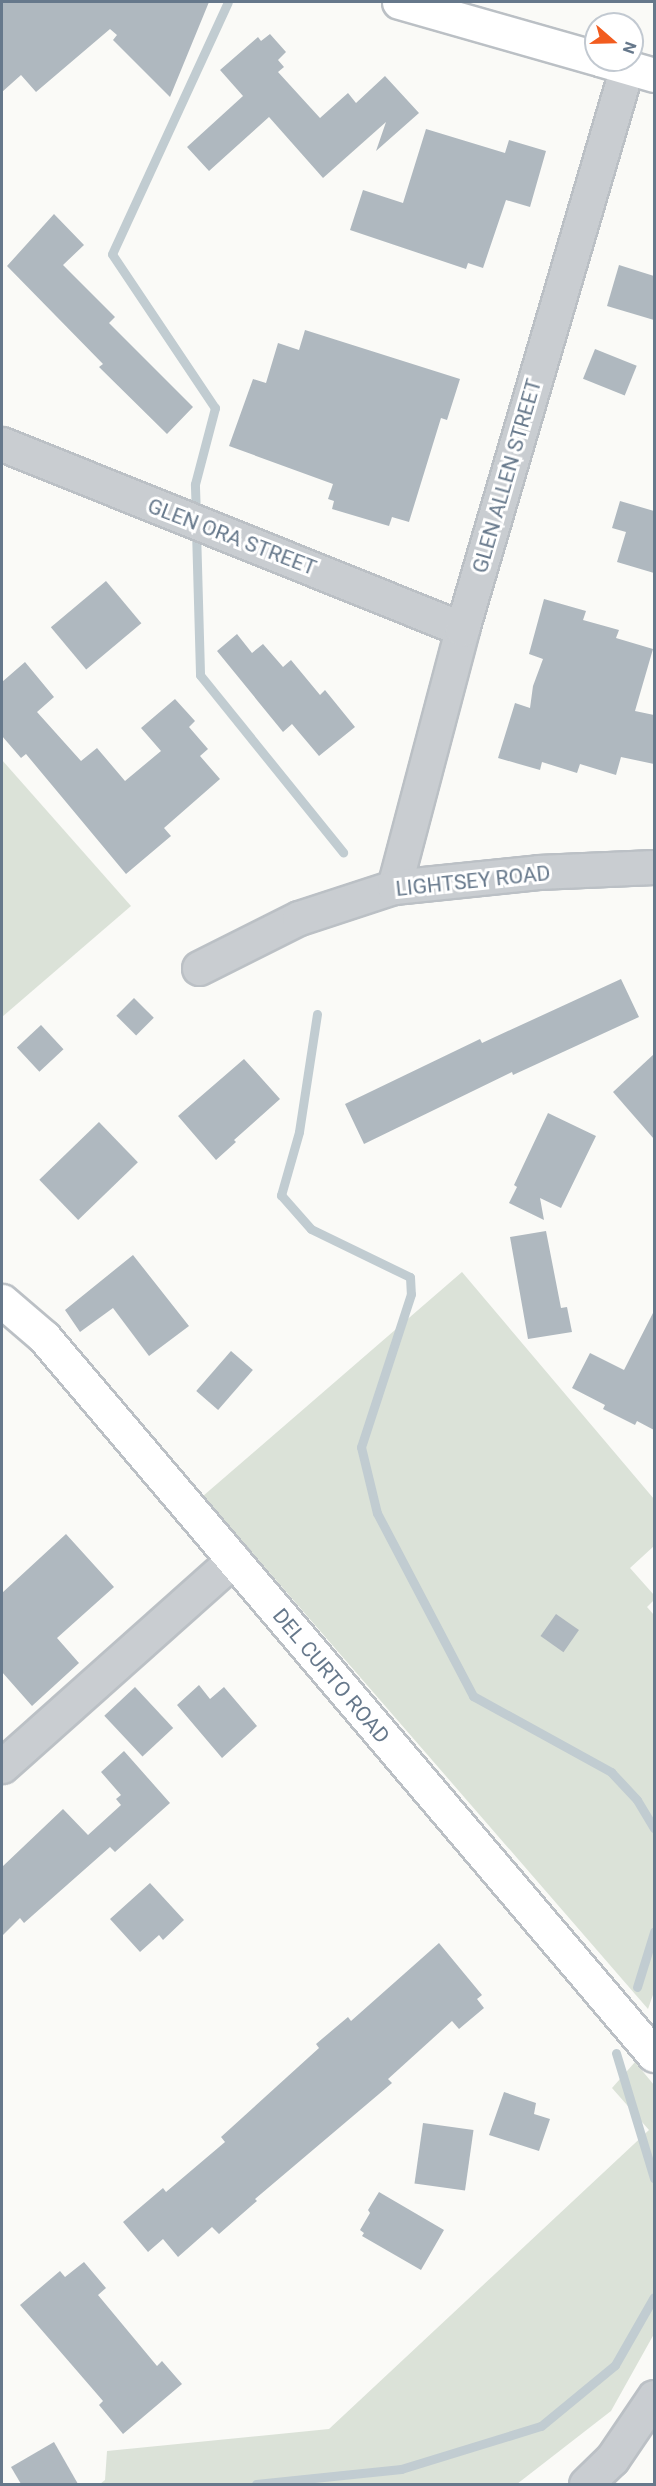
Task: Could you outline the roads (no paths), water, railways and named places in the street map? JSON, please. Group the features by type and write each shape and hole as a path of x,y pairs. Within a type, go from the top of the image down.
{"street":[{"path":"399,2 584,55"},
{"name":"GLEN ALLEN STREET","path":"394,887 462,629 627,72"},
{"name":"GLEN ORA STREET","path":"2,444 462,629"},
{"name":"LIGHTSEY ROAD","path":"199,968 299,918 394,887 538,872 654,867"},
{"name":"DEL CURTO ROAD","path":"2,1301 44,1337 654,2055"},
{"path":"6,1754 233,1560"},
{"path":"586,2484 612,2458 654,2397"}],"waterway":[{"path":"196,516 195,484 215,408 112,254 228,2"},
{"path":"196,530 200,675 343,852"},
{"path":"317,1014 299,1132 281,1195 311,1229 410,1277 411,1294 361,1447 377,1513 473,1696 611,1772 637,1800 654,1828"},
{"path":"637,1987 654,1932"},
{"path":"616,2053 654,2178"},
{"path":"256,2484 401,2469 541,2426 615,2365 654,2297"}]}
